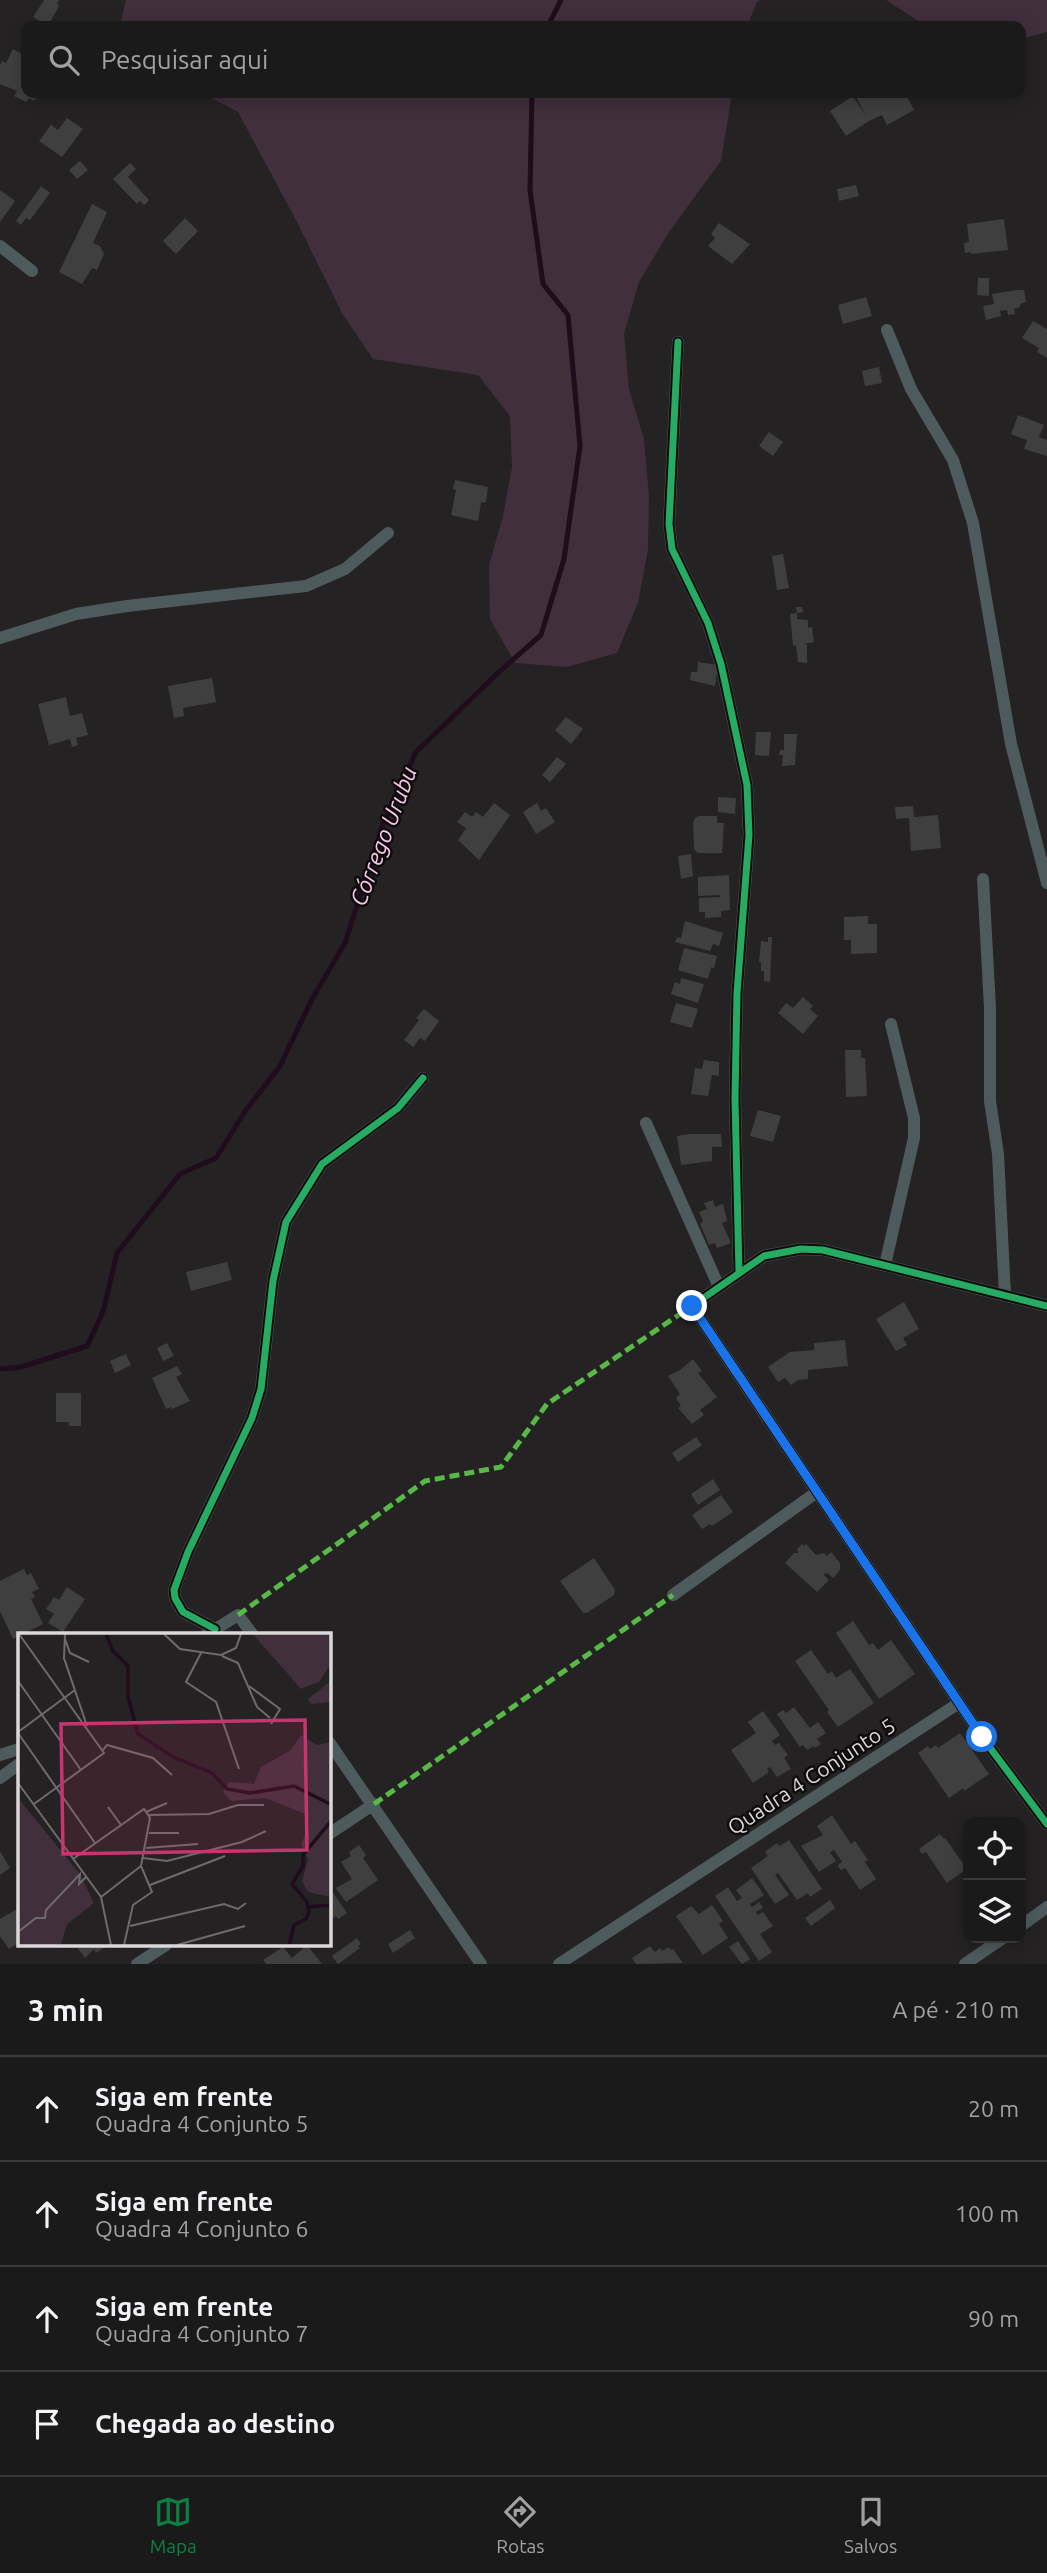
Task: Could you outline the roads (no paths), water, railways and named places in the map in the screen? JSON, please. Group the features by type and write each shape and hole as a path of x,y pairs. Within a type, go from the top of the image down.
{"street":[{"path":"0,246 32,271"},
{"path":"887,330 911,389 953,460 973,523 1011,744 1047,884"},
{"path":"678,342 669,524 671,548 708,624 718,654 747,785 749,835 737,993 735,1098 739,1273"},
{"path":"0,638 76,614 306,586 345,569 388,533"},
{"path":"984,879 990,1008 990,1101 998,1154 1005,1296"},
{"path":"885,1265 915,1138 914,1118 891,1024"},
{"path":"252,1633 238,1615 211,1632 183,1612 175,1598 174,1590 188,1552 255,1408 265,1360 273,1281 286,1222 322,1164 398,1108 423,1078"},
{"path":"646,1123 719,1287"},
{"path":"1047,1306 823,1250 801,1249 764,1256 692,1306 959,1703 1047,1824"},
{"path":"673,1595 817,1492"},
{"name":"Quadra 4 Conjunto 5","path":"559,1964 959,1703"},
{"path":"331,1745 481,1964"},
{"path":"0,1755 18,1749"},
{"path":"0,1778 18,1765"},
{"path":"331,1834 374,1804"},
{"path":"1026,1923 1047,1908"},
{"path":"965,1964 996,1943"},
{"path":"137,1964 164,1946"}],"waterway":[{"name":"Córrego Urubu","path":"550,21 561,0"},
{"name":"Córrego Urubu","path":"0,1369 21,1367 87,1346 103,1312 117,1253 180,1174 216,1158 246,1110 280,1066 312,999 345,943 383,824 416,752 541,635 564,559 580,446 568,315 543,284 530,190 532,98"}]}
